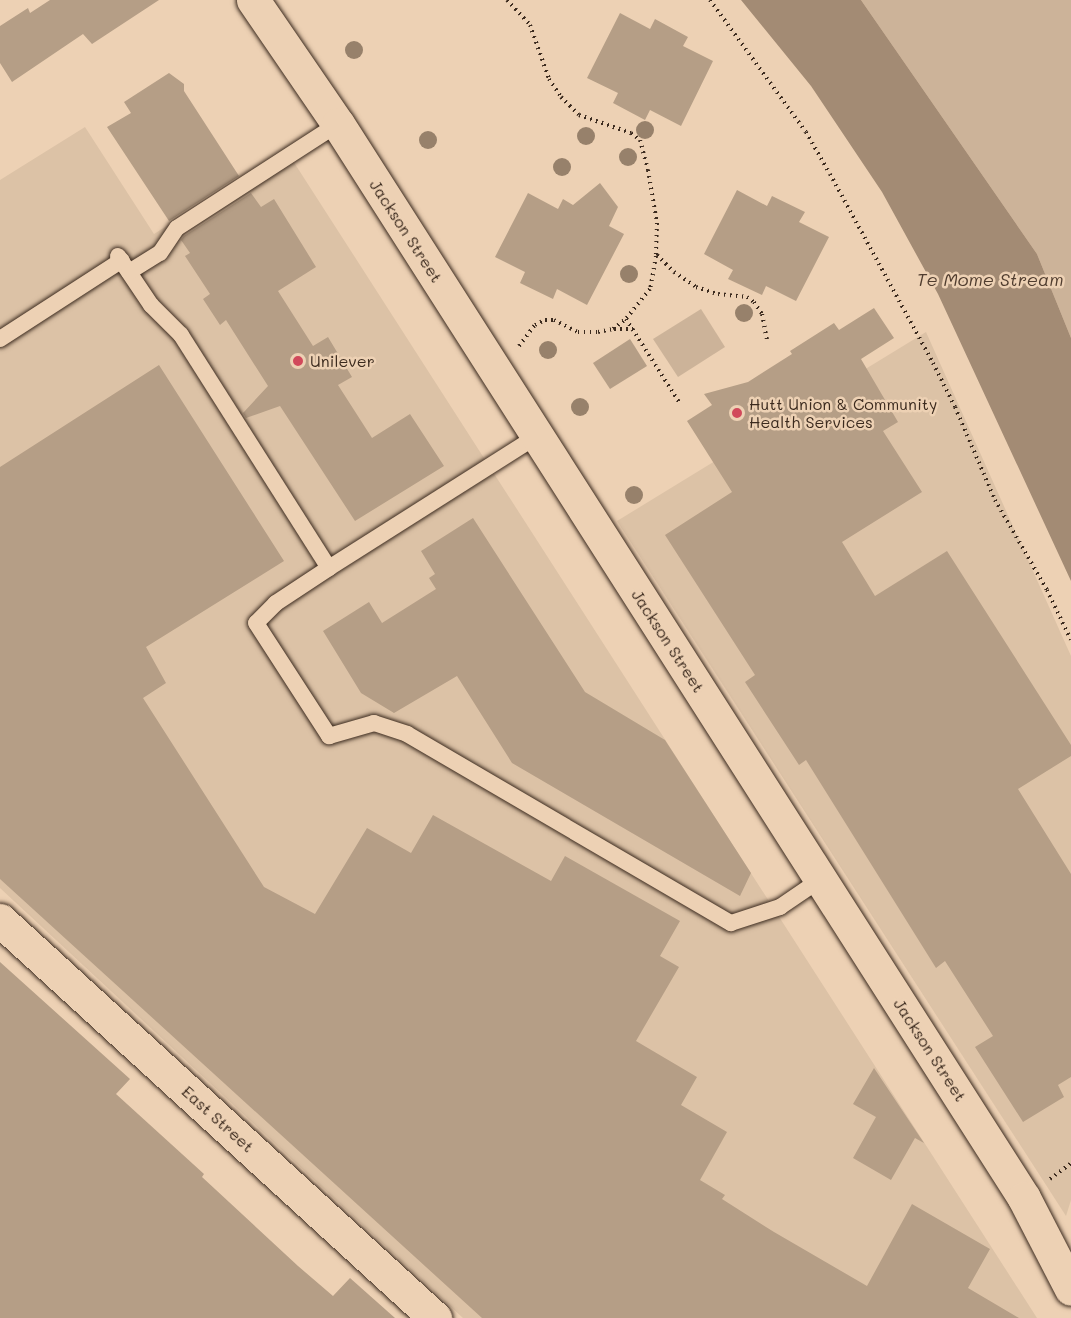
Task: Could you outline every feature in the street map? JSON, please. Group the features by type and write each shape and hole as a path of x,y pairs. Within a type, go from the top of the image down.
{"street":[{"name":"Jackson Street","path":"253,0 338,124 1024,1198 1070,1288"},
{"name":"East Street","path":"0,920 435,1318"}],"lane":[{"path":"0,339 123,263 159,253 177,228 338,124"},
{"path":"123,263 151,305 181,335 329,568"},
{"path":"537,436 276,603 256,623 330,736 374,723 407,734 731,924 780,907 821,879"}],"path":[{"path":"507,0 530,25 549,79 561,97 579,115 631,133 639,140 648,170 657,223 656,254 650,289 626,319 613,329"},
{"path":"710,0 806,132 830,174 955,407 995,500 1047,590 1071,640"},
{"path":"656,254 674,272 696,287 718,294 747,297 754,302 762,314 767,340"},
{"path":"626,319 679,402"},
{"path":"497,374 535,326 545,320 554,320 578,332 633,329"}],"shaded area":[{"path":"861,0 1071,0 1071,338 1037,254"},
{"path":"85,127 154,234 286,150 1037,1318 463,1318 0,888 0,180"},
{"path":"701,309 725,347 678,377 653,339"},
{"path":"926,332 1071,656 1071,1200 1066,1216 617,521"}],"water":[{"name":"Te Mome Stream","path":"741,0 861,0 1037,254 1071,338 1071,581 938,294 882,192 811,86"}],"building":[{"path":"50,0 159,0 92,44 83,34 12,82 0,63 0,26 28,8 30,13"},
{"path":"620,13 650,29 655,19 688,37 683,46 713,61 681,126 650,110 645,120 613,103 618,93 587,78"},
{"path":"169,73 184,84 184,91 239,176 169,221 107,127 131,113 124,102"},
{"path":"600,183 618,207 609,226 624,234 587,305 557,289 553,299 520,283 525,272 495,257 528,193 558,209 563,199 573,205"},
{"path":"737,190 767,206 772,196 805,212 799,222 829,237 796,301 766,286 762,295 728,279 733,270 704,254"},
{"name":"Unilever","path":"251,193 261,207 274,199 316,267 278,291 313,346 328,337 352,377 338,385 372,438 410,414 444,466 355,521 280,406 246,418 243,413 268,386 226,320 220,325 203,299 210,294 185,256 190,253 181,240 184,236"},
{"path":"874,308 894,338 861,359 898,422 883,431 922,492 842,542 875,596 947,551 1071,745 1071,756 1018,789 1071,874 1071,1077 1058,1085 1064,1097 1023,1122 975,1047 993,1036 945,961 936,968 806,760 799,765 745,682 755,675 665,535 732,492 687,421 712,405 704,394 748,382 792,354 790,351 834,323 839,330"},
{"path":"630,339 647,366 610,389 593,363"},
{"path":"159,365 284,561 146,647 166,683 143,698 264,887 315,914 367,828 411,853 433,815 551,881 565,856 680,921 660,956 679,967 636,1041 697,1077 681,1105 727,1132 700,1180 725,1195 722,1199 867,1286 912,1204 990,1249 968,1288 1019,1318 482,1318 0,879 0,467"},
{"path":"473,518 585,692 665,740 751,873 740,896 512,763 457,676 394,713 361,693 323,631 369,602 382,623 436,589 429,578 435,574 421,551"},
{"path":"0,962 130,1079 116,1094 204,1174 202,1177 298,1266 333,1296 350,1278 395,1318 0,1318"},
{"path":"874,1068 924,1143 915,1138 891,1180 853,1158 876,1117 853,1104"}],"place":[{"name":"Unilever","path":"298,361"},
{"name":"Hutt Union & Community Health Services","path":"737,413"}]}
